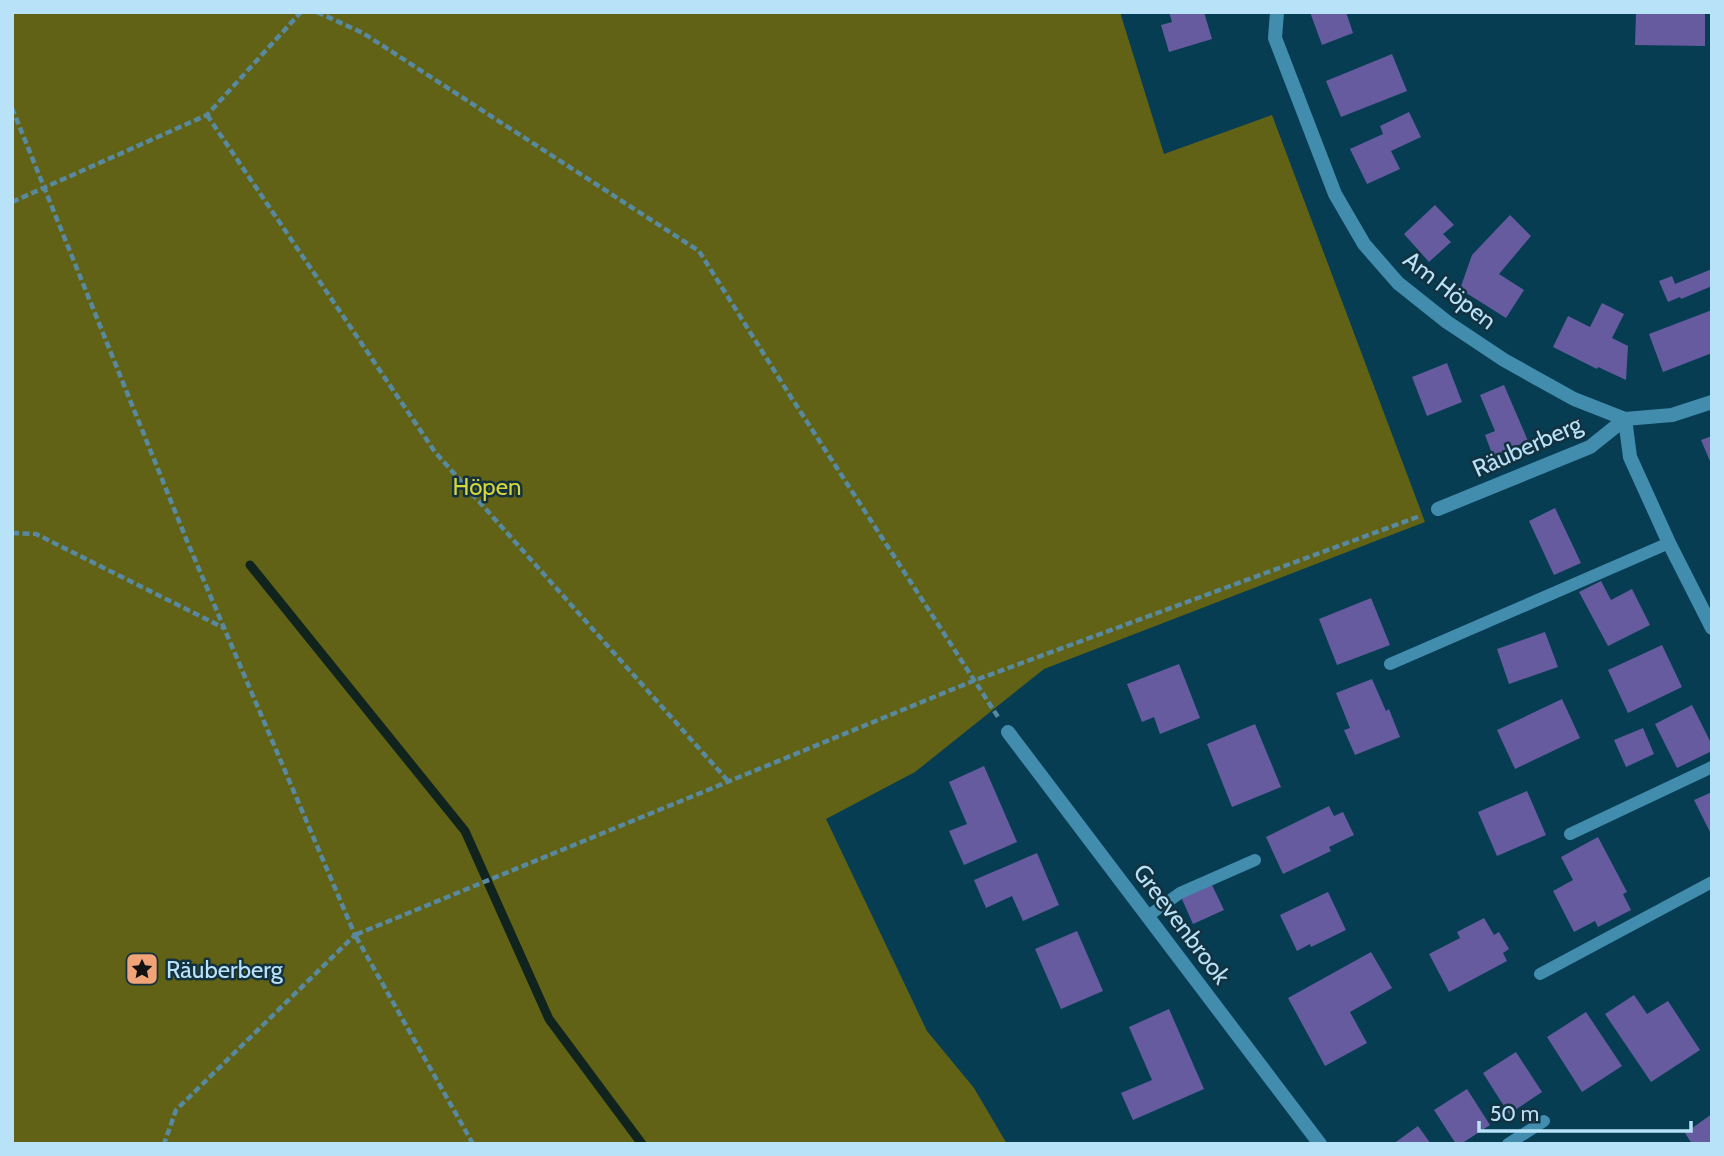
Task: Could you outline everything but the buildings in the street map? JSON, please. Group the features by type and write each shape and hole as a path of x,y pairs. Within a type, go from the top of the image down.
{"street":[{"name":"Am Höpen","path":"1277,12 1275,38 1335,194 1364,244 1398,283 1447,322 1504,360 1574,399 1625,419"},
{"path":"1712,402 1672,415 1625,419 1630,457 1712,628"},
{"name":"Räuberberg","path":"1438,509 1590,447 1625,419"},
{"name":"Greevenbrook","path":"1008,732 1320,1144"}],"lane":[{"path":"1390,664 1669,543"},
{"path":"1570,834 1712,767"},
{"path":"1148,916 1180,893 1255,860"},
{"path":"1541,974 1712,882"},
{"path":"1508,1144 1544,1121"}],"path":[{"path":"12,202 207,115 301,12"},
{"path":"317,12 363,33 699,251 1008,732"},
{"path":"12,107 224,628 355,935 473,1144"},
{"path":"207,115 435,452 728,781"},
{"path":"164,1144 176,1110 355,935 973,681 1438,509"},
{"path":"12,533 36,534 224,628"}],"green space":[{"name":"Höpen","path":"12,12 1120,12 1164,154 1272,115 1425,522 1044,669 915,772 826,819 927,1031 974,1088 1007,1144 12,1144"}],"waterway":[{"path":"250,565 465,831 549,1019 642,1144"}],"place":[{"name":"Räuberberg","path":"142,969"}]}
